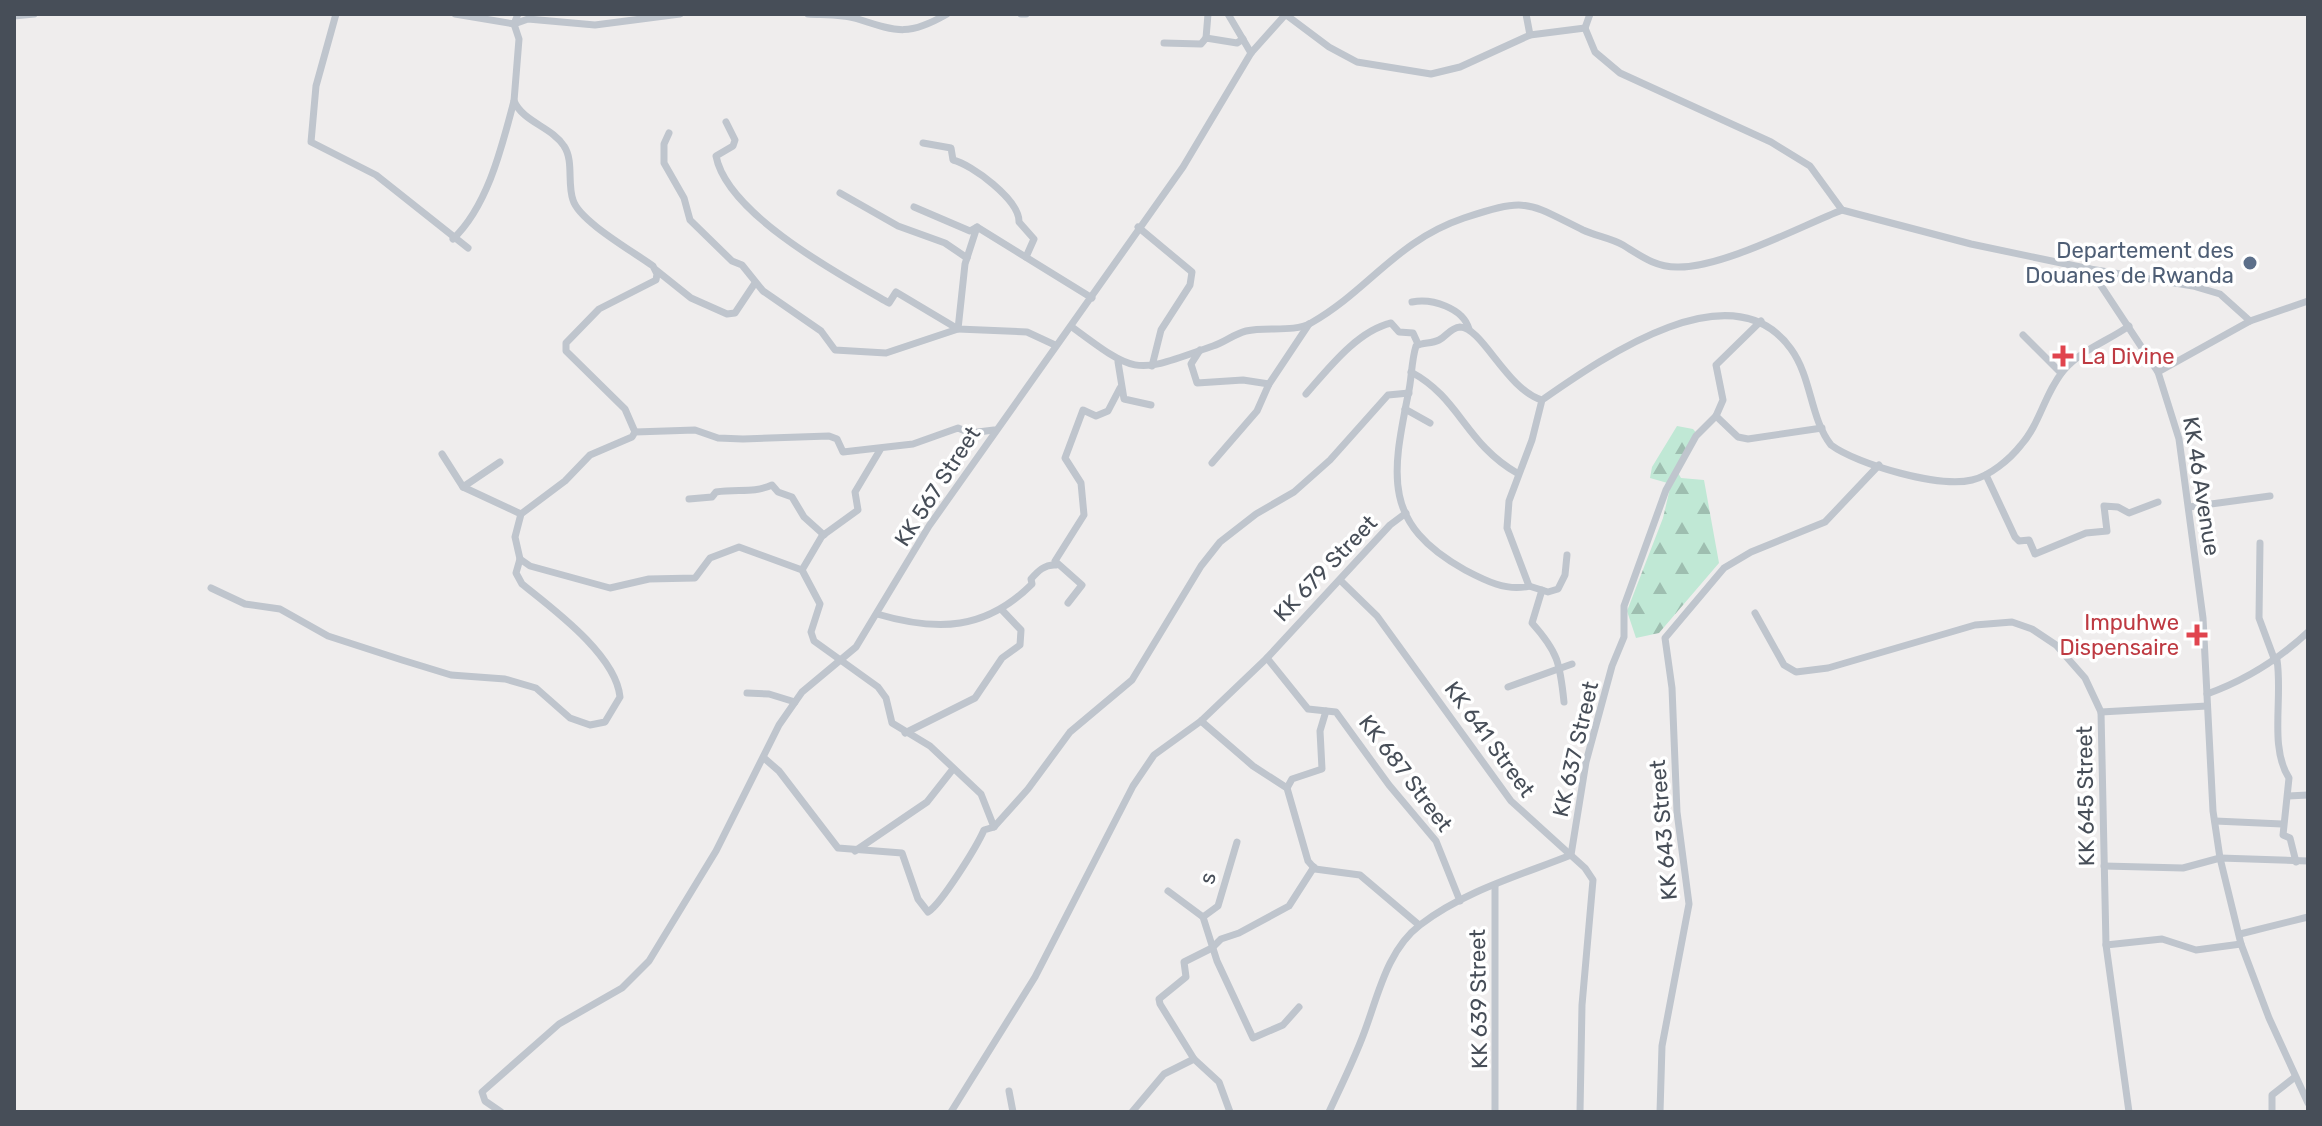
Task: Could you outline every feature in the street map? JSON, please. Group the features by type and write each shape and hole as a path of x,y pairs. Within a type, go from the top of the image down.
{"street":[{"path":"14,16 34,14"},
{"path":"336,14 316,86 311,142 376,175 468,248"},
{"path":"455,14 514,24 528,19 595,25 680,14"},
{"path":"453,239 462,230 493,175 514,101 519,39 514,24 518,14"},
{"path":"808,14 857,19 895,31 920,29 947,14"},
{"path":"1164,43 1201,44 1206,38 1208,14"},
{"path":"1228,14 1251,53"},
{"path":"1286,14 1329,47 1357,62 1431,74 1460,67 1530,35 1585,28"},
{"name":"KK 567 Street","path":"501,1112 485,1101 482,1092 559,1024 631,982 674,923 779,725 795,702 856,647 929,526 1183,167 1251,53 1286,14"},
{"path":"1526,14 1530,35"},
{"path":"1590,14 1585,28 1595,52 1620,73 1771,142 1810,166 1842,210"},
{"path":"1206,38 1237,43 1243,39"},
{"path":"514,101 518,110 562,142 568,159 572,197 579,211 691,298 727,314 735,313 755,283"},
{"path":"726,122 735,140 733,146 716,156 719,172 771,227 800,250 870,293 889,303 896,292 958,329"},
{"path":"669,133 664,144 664,163 684,198 690,220 732,261 742,265 755,283 821,331 835,350 886,353 958,329 1027,332 1055,345"},
{"path":"923,143 951,148 953,160 1002,190 1019,216 1019,222 1034,239 1026,257"},
{"path":"840,193 898,226 945,243 967,258"},
{"path":"1116,361 1137,368 1152,366 1260,328 1296,329 1309,324 1343,301 1412,241 1466,217 1520,203 1539,206 1659,265 1680,268 1750,249 1842,210 1971,244 2090,269 2193,286 2220,294 2250,321"},
{"path":"914,207 970,231 977,227"},
{"path":"958,329 967,258 977,227"},
{"path":"977,227 1092,298"},
{"path":"1138,227 1192,272 1190,285 1161,330 1152,366"},
{"path":"635,432 625,409 566,351 566,343 599,309 656,280 656,269"},
{"name":"KK 46 Avenue","path":"2090,269 2158,372 2179,439 2203,618 2220,858 2241,944 2308,1103"},
{"path":"2158,372 2250,321 2308,301"},
{"path":"1412,302 1448,307 1466,321 1511,381 1526,394 1542,400"},
{"path":"1527,587 1507,528 1509,501 1532,440 1542,400 1620,348 1717,315 1761,321 1781,336 1803,369 1822,428 1838,450 1925,478 1959,482 1986,475 2023,444 2061,373 2078,355 2106,343 2129,326"},
{"path":"1761,321 1716,365 1723,400 1716,416 1738,437 1748,439 1822,428"},
{"path":"1306,394 1341,355 1381,325 1391,323 1399,332 1413,333 1418,344 1435,342 1452,329 1469,329"},
{"path":"1212,463 1257,411 1269,384 1309,324"},
{"path":"1072,327 1120,366 1120,388 1124,399 1133,404 1151,405"},
{"path":"2023,335 2061,373"},
{"name":"KK 679 Street","path":"951,1112 1035,977 1133,786 1154,755 1201,721 1267,658 1301,617 1390,525 1406,513 1395,477 1418,344"},
{"path":"1200,350 1191,364 1197,383 1243,380 1269,384"},
{"path":"1411,372 1432,383 1447,397 1482,448 1517,473"},
{"path":"1056,565 1084,515 1081,483 1064,462 1070,438 1083,410 1096,416 1108,411 1120,388"},
{"path":"764,758 779,771 838,848 855,851 885,849 902,853 918,899 928,912 937,906 940,895 975,849 984,830 994,827 1070,732 1132,680 1201,566 1220,542 1256,514 1294,492 1330,460 1388,395 1409,393"},
{"path":"1405,409 1430,423"},
{"name":"KK 637 Street","path":"1571,855 1586,762 1612,666 1624,637 1624,606 1641,554 1680,462 1696,436 1716,416"},
{"path":"635,432 695,430 718,438 743,439 829,436 837,439 843,452 913,444 953,429 980,433 995,430"},
{"path":"211,588 245,604 280,609 328,636 402,660 460,677 505,679 536,688 570,718 590,725 605,722 620,697 609,670 582,636 522,584 516,573 520,559 515,537 521,514 565,481 590,455 632,437 635,432"},
{"path":"802,570 824,535 858,510 855,492 880,450"},
{"path":"442,454 463,487 521,514"},
{"path":"463,487 500,462"},
{"name":"KK 643 Street","path":"1660,1112 1662,1046 1689,904 1677,812 1672,688 1665,638 1724,568 1751,552 1825,522 1879,465"},
{"path":"1986,475 2015,537 2019,541 2029,540 2035,554 2076,536 2107,531 2104,506 2118,507 2129,513 2158,502"},
{"path":"689,499 712,497 716,492 734,489 741,493 757,491 772,485 792,497 804,517 824,535"},
{"path":"2189,507 2270,496"},
{"path":"1406,513 1423,539 1461,568 1489,582 1542,590 1562,586 1567,555"},
{"path":"2260,543 2259,618 2276,660 2280,682 2279,759 2282,771 2288,775 2283,835 2290,838 2296,862"},
{"path":"520,559 530,566 610,588 649,579 695,578 710,558 739,547 802,570 820,604 811,637 838,662 878,687 886,698 892,723 930,746 981,794 994,827"},
{"path":"877,614 893,619 967,625 1002,610 1032,584 1031,579 1036,573 1049,564 1056,565 1082,585 1068,603"},
{"name":"KK 641 Street","path":"1340,580 1377,616 1511,801 1585,868 1593,880 1582,1005 1580,1112"},
{"path":"1542,590 1532,623 1554,647 1561,668 1564,702"},
{"path":"905,733 975,698 1002,658 1020,645 1021,630 1002,610"},
{"name":"KK 645 Street","path":"1755,613 1784,665 1796,672 1828,668 1975,625 2012,622 2032,629 2056,645 2085,678 2101,712 2106,945 2129,1112"},
{"path":"2207,694 2235,685 2276,660 2308,632"},
{"name":"KK 687 Street","path":"1267,658 1308,709 1336,712 1348,724 1389,785 1436,841 1460,901"},
{"path":"1508,687 1572,664"},
{"path":"747,693 769,694 795,702"},
{"path":"2101,712 2207,706"},
{"path":"1287,788 1292,779 1322,769 1320,731 1326,711"},
{"path":"1201,721 1253,766 1287,788 1308,861 1314,867 1326,873 1360,875 1419,925"},
{"path":"855,851 927,802 953,769"},
{"path":"2288,796 2308,795"},
{"path":"2215,821 2282,824"},
{"name":"s","path":"1203,917 1216,910 1237,842"},
{"path":"1329,1112 1364,1032 1380,983 1402,944 1419,925 1460,901 1571,855"},
{"path":"2104,866 2183,868 2220,858 2308,861"},
{"path":"1230,1112 1219,1082 1194,1059 1159,999 1186,977 1184,962 1212,948 1221,939 1239,933 1289,906 1314,867"},
{"name":"KK 639 Street","path":"1495,885 1495,1112"},
{"path":"1168,891 1203,917 1212,948 1253,1038 1283,1025 1299,1007"},
{"path":"2240,934 2308,917"},
{"path":"2106,945 2162,939 2196,950 2241,944"},
{"path":"1132,1112 1164,1074 1194,1059"},
{"path":"2272,1112 2272,1095 2295,1077"},
{"path":"1009,1091 1013,1112"}],"green space":[{"path":"1677,426 1693,429 1698,435 1677,471 1681,478 1704,480 1719,563 1659,633 1636,638 1627,611 1663,518 1671,484 1650,478 1652,467"}],"place":[{"name":"Departement des Douanes de Rwanda","path":"2250,263"},
{"name":"La Divine","path":"2063,356"},
{"name":"Impuhwe Dispensaire","path":"2197,635"}]}
